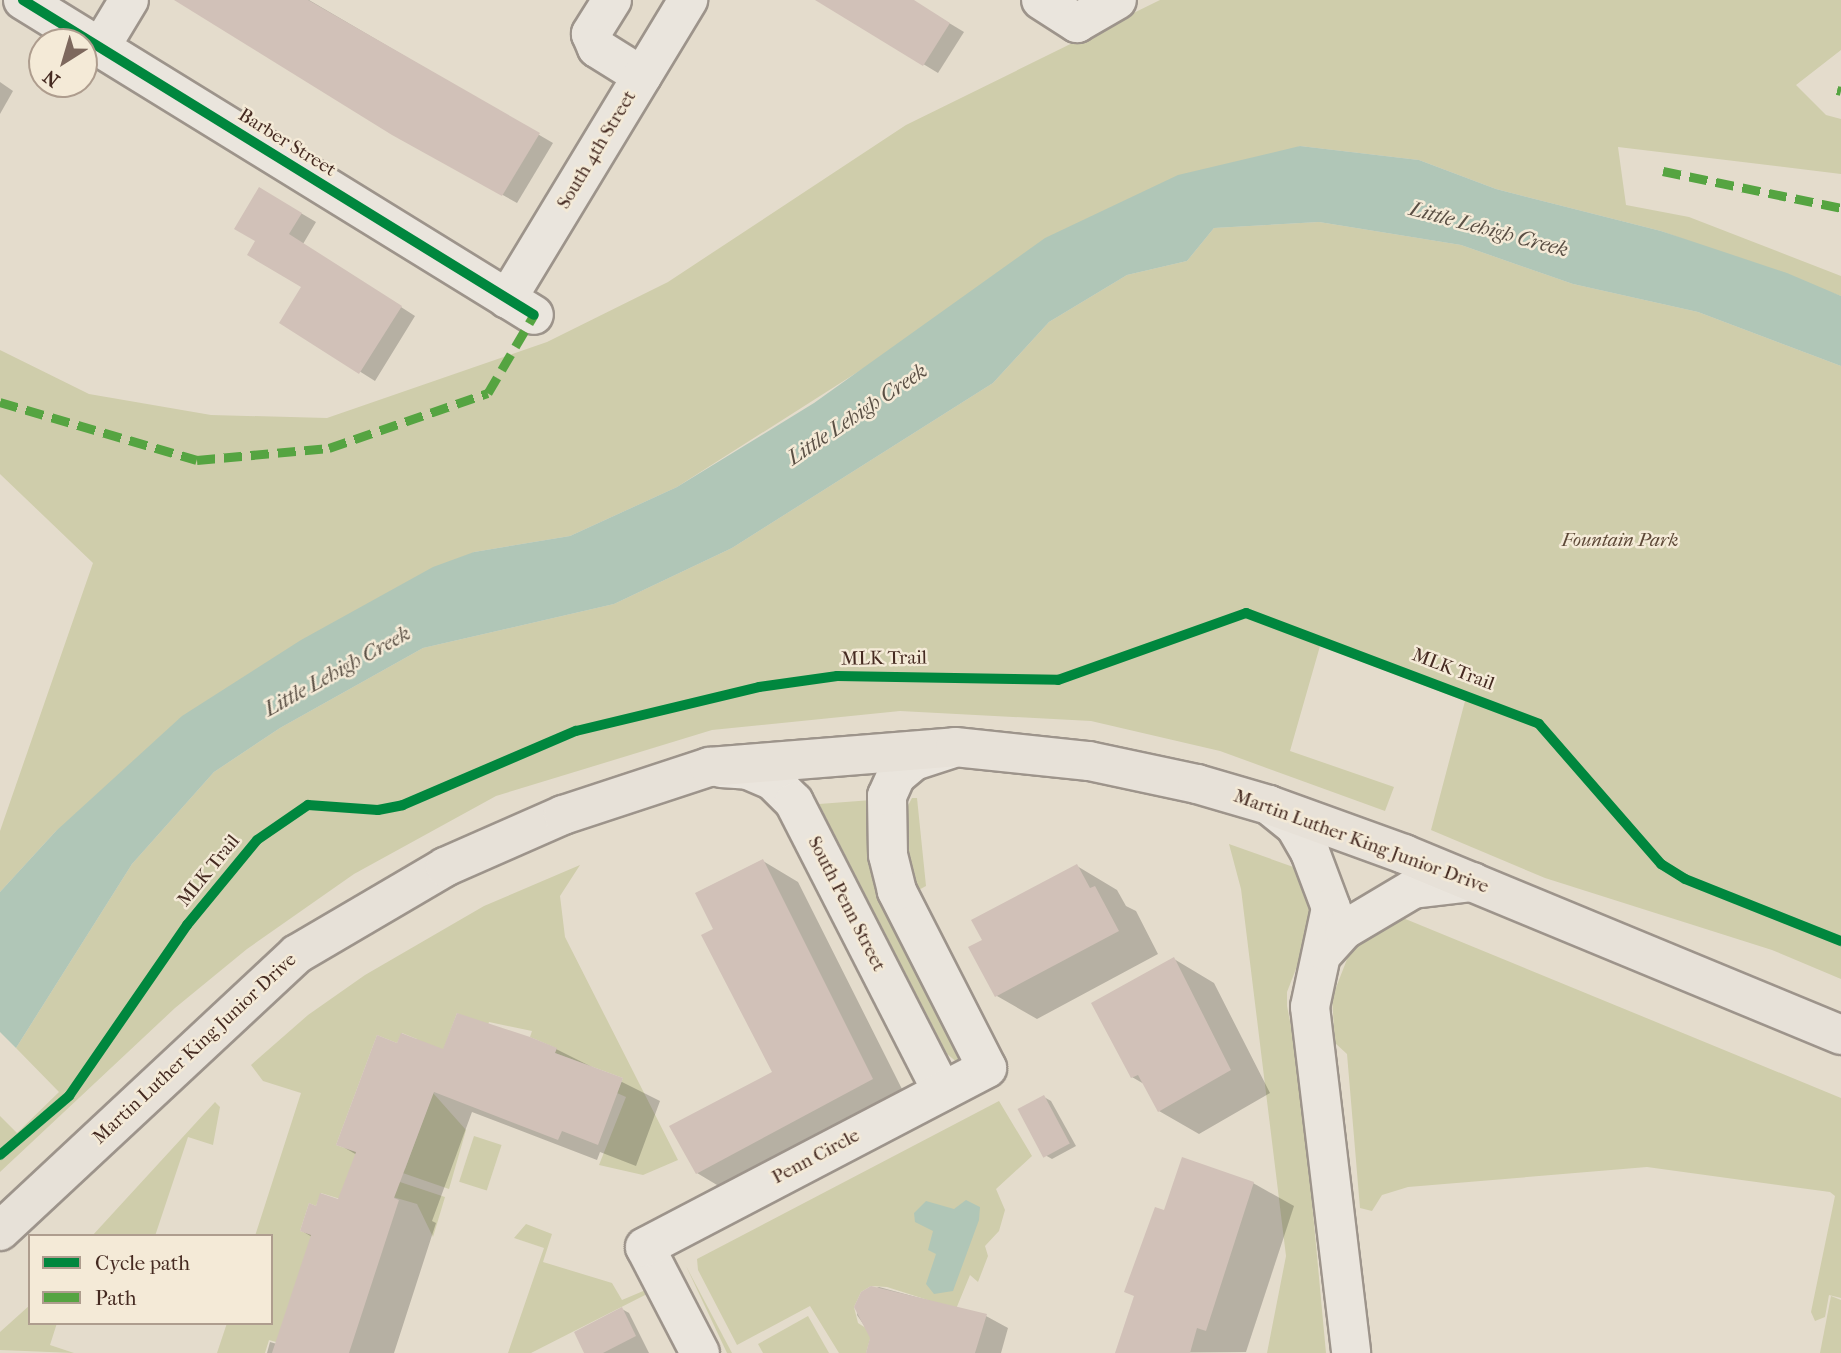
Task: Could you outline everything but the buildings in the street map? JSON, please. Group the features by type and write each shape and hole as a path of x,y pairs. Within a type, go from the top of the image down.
{"main road":[{"name":"Martin Luther King Junior Drive","path":"0,1231 297,954 445,867 562,815 709,767 955,747 1089,761 1269,805 1473,882 1841,1035"},
{"path":"1760,1001 1841,1027"}],"street":[{"name":"Barber Street","path":"23,0 520,307"},
{"path":"100,48 129,0"},
{"path":"612,0 591,34 597,48 642,76"},
{"name":"South 4th Street","path":"520,307 642,76 688,0"},
{"path":"1041,0 1077,23 1117,0"},
{"name":"Penn Circle","path":"700,1353 645,1247 987,1068 897,891 888,855 887,796 896,776 914,761 955,747"},
{"name":"South Penn Street","path":"709,767 748,770 772,780 794,802 942,1091"},
{"path":"1269,805 1295,826 1331,908 1325,951 1310,1007 1351,1353"},
{"path":"1325,951 1345,930 1413,889 1473,882"}],"green space":[{"path":"1160,0 1841,0 1841,50 1796,85 1826,115 1841,119 1841,174 1618,147 1626,205 1689,217 1841,276 1841,296 1661,231 1496,189 1419,160 1300,146 911,338 677,487 570,536 474,552 56,831 0,892 0,831 93,563 0,474 0,350 89,394 211,415 327,418 547,342 668,282 906,125"},
{"name":"Fountain Park","path":"1319,222 1461,245 1573,284 1698,312 1841,366 1841,979 1772,950 1545,878 1431,830 1465,701 1320,646 1290,751 1394,787 1385,811 1220,751 1091,721 900,711 712,730 496,796 354,874 247,949 175,1008 0,1172 0,1116 17,1133 59,1092 16,1048 132,864 214,772 280,728 423,648 614,604 732,548 993,383 1049,322 1127,275 1187,261 1214,228"},
{"path":"912,798 917,798 926,886 913,893 906,878 904,813"},
{"path":"872,800 962,1059 958,1063 947,1054 819,804"},
{"path":"1229,844 1299,869 1312,899 1310,933 1287,992 1287,1006 1300,1072 1326,1353 1267,1353 1286,1256 1241,889"},
{"path":"580,865 560,896 565,937 678,1160 643,1175 599,1165 626,1097 617,1093 623,1078 555,1053 556,1048 530,1037 532,1031 489,1022 486,1030 457,1013 441,1056 414,1046 417,1039 402,1033 397,1043 377,1035 336,1145 356,1152 364,1170 445,1197 433,1237 417,1204 369,1190 363,1206 321,1193 316,1206 309,1203 300,1231 348,1246 276,1342 269,1340 265,1353 217,1353 226,1325 273,1325 273,1234 256,1234 301,1093 263,1081 251,1065 308,1015 365,975 484,906"},
{"path":"1403,918 1841,1098 1841,1298 1829,1295 1825,1317 1815,1321 1811,1312 1835,1196 1830,1192 1647,1167 1408,1187 1382,1195 1372,1211 1360,1208 1347,1054 1335,1043 1332,998 1349,954 1378,927"},
{"path":"433,1093 466,1130 449,1189 368,1161 370,1156 405,1169"},
{"path":"999,1101 1032,1156 996,1189 1005,1210 999,1231 985,1246 988,1256 978,1282 970,1275 956,1309 887,1287 871,1286 861,1292 854,1307 858,1323 872,1332 866,1353 839,1353 810,1306 737,1345 698,1270 697,1259"},
{"path":"215,1102 220,1107 213,1145 188,1137 156,1234 94,1234"},
{"path":"474,1136 502,1145 487,1191 459,1182"},
{"path":"526,1224 552,1234 543,1262 612,1283 622,1300 648,1289 663,1318 661,1321 647,1294 531,1353 508,1353 544,1248 514,1238"},
{"path":"686,1266 732,1353 727,1353"},
{"path":"1831,1296 1841,1300 1841,1353 1820,1353"},
{"path":"28,1307 28,1325 56,1325 50,1345 74,1353 0,1350 0,1332"},
{"path":"808,1316 829,1353 763,1353 758,1344"}],"water":[{"name":"Little Lehigh Creek","path":"1300,146 1419,160 1496,189 1661,231 1787,273 1841,296 1841,366 1698,312 1573,284 1461,245 1319,222 1214,228 1187,261 1127,275 1049,322 993,383 732,548 614,604 423,648 280,728 214,772 132,864 16,1048 0,1032 0,892 56,831 182,716 301,640 433,567 474,552 570,536 677,487 814,403 1045,238 1178,175"},
{"path":"966,1200 980,1207 979,1220 953,1291 934,1294 926,1284 936,1254 928,1250 933,1231 915,1222 914,1213 926,1201 954,1209"}],"marked path":[{"path":"1837,90 1841,91"},
{"path":"1663,171 1841,208"},
{"path":"0,402 197,460 329,448 488,393 534,315"}],"cycle path":[{"path":"23,0 534,315"},
{"name":"MLK Trail","path":"0,1155 69,1096 187,925 257,840 308,805 378,810 403,805 576,731 759,687 837,676 1058,680 1246,613 1539,724 1661,864 1685,879 1841,941"}]}
